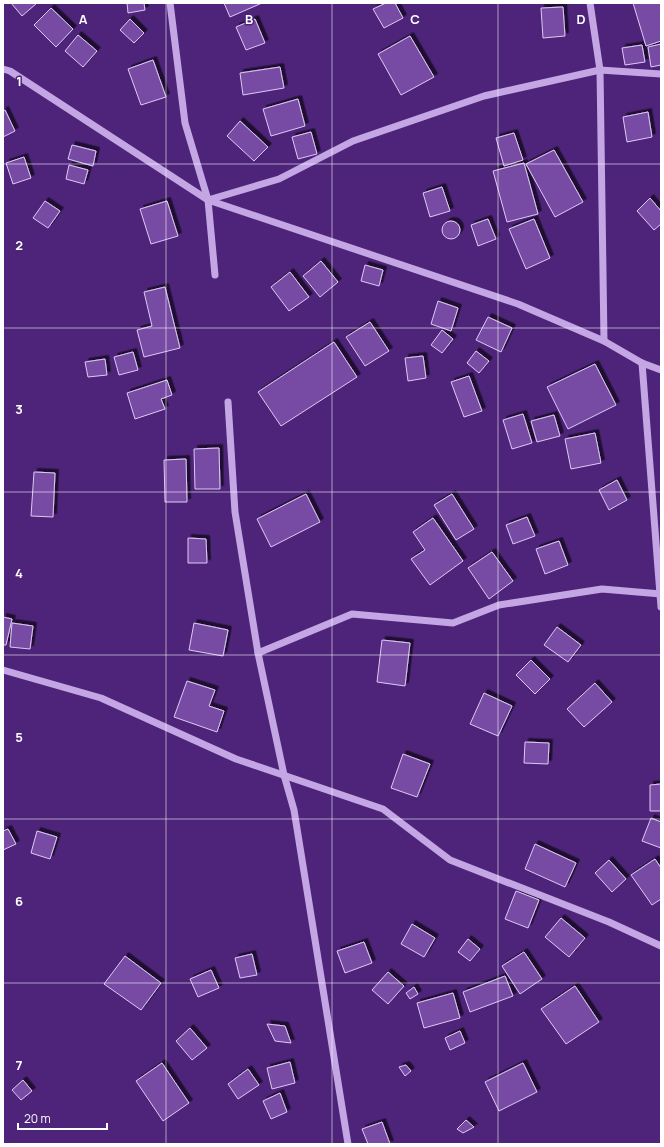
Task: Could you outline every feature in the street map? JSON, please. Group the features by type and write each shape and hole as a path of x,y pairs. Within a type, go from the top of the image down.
{"street":[{"path":"170,3 185,123 208,200 215,275"},
{"path":"590,3 600,70 604,342"},
{"path":"3,69 16,75 208,200 518,304 604,342 642,363 661,370"},
{"path":"208,200 279,179 353,141 484,96 600,70 661,74"},
{"path":"642,363 661,607"},
{"path":"228,402 235,512 258,653 284,775 294,810 348,1144"},
{"path":"258,653 352,614 453,624 499,605 602,589 660,594"},
{"path":"3,670 101,698 236,759 383,809 450,860 609,922 661,946"}],"building":[{"path":"11,3 37,3 22,16"},
{"path":"127,3 144,3 145,10 128,13"},
{"path":"224,3 262,3 230,17"},
{"path":"386,3 395,3 403,18 384,28 373,9"},
{"path":"633,3 661,3 661,41 646,46"},
{"path":"563,7 565,36 543,38 541,8"},
{"path":"51,8 73,29 56,47 34,25"},
{"path":"130,19 144,33 134,43 120,30"},
{"path":"255,19 265,43 246,50 236,27"},
{"path":"78,35 97,51 83,67 65,51"},
{"path":"410,36 434,77 401,95 378,54"},
{"path":"661,44 661,65 651,67 648,47"},
{"path":"642,45 645,62 625,65 622,48"},
{"path":"153,60 166,97 141,105 128,69"},
{"path":"280,67 284,88 243,95 240,73"},
{"path":"298,99 305,126 271,136 263,109"},
{"path":"5,110 15,131 3,137 3,111"},
{"path":"648,112 652,137 627,142 623,117"},
{"path":"240,121 268,147 254,161 227,136"},
{"path":"311,132 317,154 298,159 292,137"},
{"path":"514,133 523,160 504,166 496,138"},
{"path":"72,145 96,151 93,166 68,159"},
{"path":"554,150 583,202 555,217 526,164"},
{"path":"24,157 31,178 13,184 6,163"},
{"path":"524,163 538,214 507,222 493,171"},
{"path":"69,165 88,170 84,184 66,179"},
{"path":"442,187 450,211 430,217 423,193"},
{"path":"650,198 661,211 661,224 654,230 637,211"},
{"path":"45,201 60,211 48,228 33,218"},
{"path":"167,201 178,236 151,244 140,209"},
{"path":"488,219 496,239 478,246 471,225"},
{"path":"534,219 550,258 526,269 509,229"},
{"path":"451,221 457,224 460,230 457,236 451,239 445,236 442,230 445,224"},
{"path":"321,261 338,282 320,297 303,276"},
{"path":"365,265 383,270 379,286 361,281"},
{"path":"290,272 309,297 289,311 271,287"},
{"path":"165,287 180,348 144,357 137,330 152,326 144,292"},
{"path":"438,301 458,308 451,331 431,324"},
{"path":"488,317 512,328 501,352 476,340"},
{"path":"370,322 389,351 365,366 346,337"},
{"path":"442,330 453,339 442,353 431,345"},
{"path":"334,342 357,377 281,426 258,392"},
{"path":"476,351 489,361 479,373 467,363"},
{"path":"133,352 138,370 119,375 114,357"},
{"path":"423,356 426,378 408,381 405,358"},
{"path":"105,359 107,375 88,377 85,362"},
{"path":"595,364 616,405 568,429 547,387"},
{"path":"469,376 482,411 464,417 451,382"},
{"path":"167,380 172,395 161,399 165,409 135,419 127,393"},
{"path":"523,414 532,443 512,449 503,420"},
{"path":"554,415 560,436 537,442 531,421"},
{"path":"595,433 601,463 571,469 565,439"},
{"path":"219,448 220,489 195,489 194,449"},
{"path":"186,459 187,502 165,502 164,460"},
{"path":"34,472 55,473 53,517 31,516"},
{"path":"617,480 627,500 609,510 599,490"},
{"path":"306,494 320,522 271,547 257,519"},
{"path":"452,494 474,529 456,540 434,505"},
{"path":"527,517 535,536 513,544 506,525"},
{"path":"433,518 463,561 430,585 411,559 425,550 413,532"},
{"path":"188,538 206,539 207,563 188,563"},
{"path":"559,541 568,565 545,574 536,549"},
{"path":"492,552 513,581 489,599 468,568"},
{"path":"3,617 12,619 6,645 3,645"},
{"path":"12,623 33,626 30,649 10,647"},
{"path":"194,623 228,630 223,656 189,650"},
{"path":"557,627 581,645 568,662 544,645"},
{"path":"382,640 410,643 405,686 377,682"},
{"path":"531,660 550,679 535,694 516,675"},
{"path":"187,681 215,690 209,706 224,711 217,732 174,717"},
{"path":"595,683 612,702 584,727 567,709"},
{"path":"484,693 512,706 498,736 470,724"},
{"path":"525,742 549,743 548,764 524,763"},
{"path":"403,754 430,764 417,797 391,788"},
{"path":"661,784 661,811 650,811 650,785"},
{"path":"651,818 661,822 661,848 642,841"},
{"path":"8,829 16,844 3,850 3,831"},
{"path":"37,831 57,837 50,859 31,853"},
{"path":"535,844 576,863 565,887 525,869"},
{"path":"655,859 661,868 661,899 652,905 631,875"},
{"path":"609,860 626,879 612,892 595,873"},
{"path":"516,891 539,900 528,928 505,919"},
{"path":"561,918 585,938 569,957 545,937"},
{"path":"412,924 435,938 424,957 401,944"},
{"path":"468,939 480,949 470,961 458,952"},
{"path":"364,942 372,963 345,973 337,951"},
{"path":"524,952 542,979 520,994 502,966"},
{"path":"252,954 257,975 240,978 235,958"},
{"path":"125,956 161,983 141,1010 104,984"},
{"path":"211,970 219,988 198,997 190,979"},
{"path":"388,972 404,986 388,1004 372,990"},
{"path":"505,976 513,996 470,1012 463,992"},
{"path":"575,986 599,1022 566,1044 541,1009"},
{"path":"414,987 418,994 410,999 406,993"},
{"path":"453,993 460,1018 424,1028 417,1003"},
{"path":"267,1024 285,1026 291,1043 275,1041"},
{"path":"190,1028 207,1048 192,1060 176,1041"},
{"path":"460,1031 465,1043 450,1050 445,1038"},
{"path":"290,1062 295,1083 272,1089 267,1068"},
{"path":"162,1063 189,1103 163,1121 136,1081"},
{"path":"523,1063 537,1092 499,1111 485,1082"},
{"path":"406,1065 411,1071 405,1076 399,1067"},
{"path":"248,1069 259,1085 238,1099 228,1084"},
{"path":"23,1080 32,1091 21,1100 12,1090"},
{"path":"280,1093 287,1112 271,1119 263,1101"},
{"path":"466,1120 474,1127 463,1133 457,1129"},
{"path":"382,1122 390,1144 368,1144 362,1129"}]}
